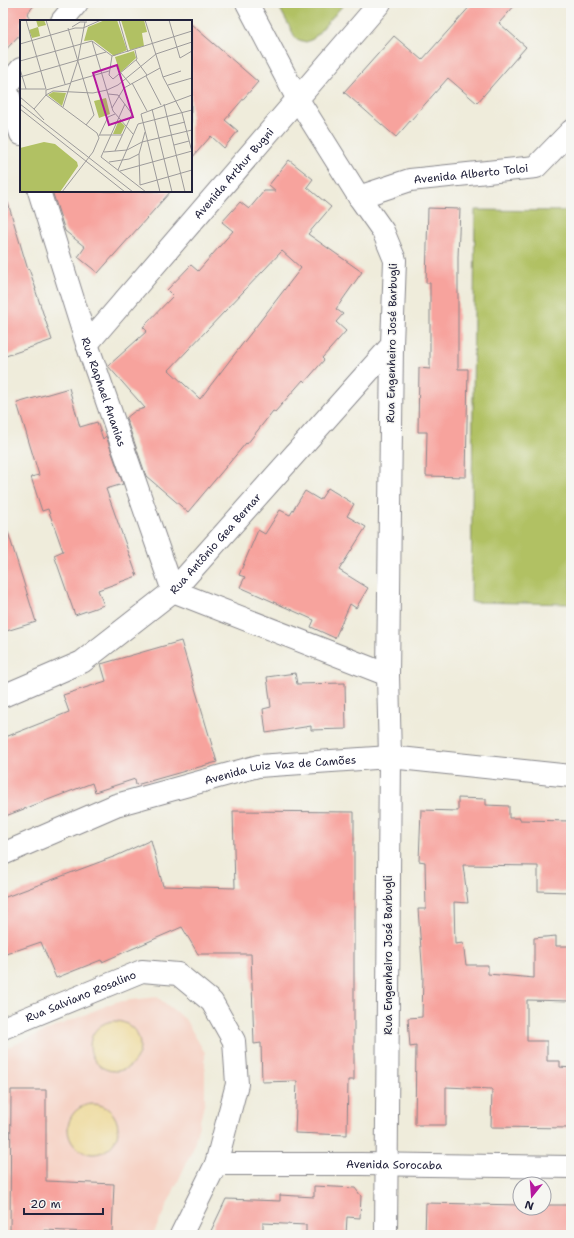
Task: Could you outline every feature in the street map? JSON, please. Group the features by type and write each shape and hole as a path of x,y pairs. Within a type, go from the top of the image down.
{"street":[{"path":"63,20 77,3"},
{"name":"Rua Engenheiro José Barbugli","path":"247,3 297,98 359,197 383,231 395,260 392,345 388,675 390,757 386,1235"},
{"name":"Avenida Arthur Bugni","path":"87,344 380,3"},
{"path":"20,70 6,87 20,131"},
{"name":"Avenida Alberto Toloi","path":"359,197 410,180 536,167 571,131"},
{"name":"Rua Raphael Ananias","path":"39,192 87,344 173,590"},
{"name":"Rua Antônio Gea Bernar","path":"3,696 82,662 173,590 392,345"},
{"path":"173,590 388,675"},
{"name":"Avenida Luiz Vaz de Camões","path":"3,854 116,805 258,766 390,757 571,776"},
{"name":"Rua Salviano Rosalino","path":"3,1028 142,971 178,974 212,1002 234,1041 237,1084 216,1164 181,1235"},
{"name":"Avenida Sorocaba","path":"216,1164 571,1166"}],"shaded area":[{"path":"157,997 185,1019 205,1053 205,1101 193,1149 153,1235 3,1235 3,1049 115,1002"}],"green space":[{"path":"277,3 345,3 313,39 306,42 296,39"},
{"path":"475,210 571,211 571,604 471,602"}],"sand":[{"path":"110,1021 120,1021 133,1028 140,1041 140,1051 133,1064 120,1071 110,1071 101,1067 94,1060 90,1051 90,1041 94,1032 101,1025"},
{"path":"88,1104 98,1104 111,1111 118,1124 118,1134 111,1147 98,1154 88,1154 79,1150 72,1143 68,1134 68,1124 72,1115 79,1108"}],"building":[{"path":"3,3 36,3 27,14 31,20 20,20 20,34 3,53"},
{"path":"473,3 517,3 499,23 526,47 477,103 448,78 396,137 344,92 394,36 422,60"},
{"path":"192,25 258,82 225,120 238,131 224,148 211,136 192,158"},
{"path":"289,160 313,179 307,187 331,207 308,234 362,272 336,309 343,314 336,322 346,331 322,358 324,360 305,382 303,380 275,412 273,411 247,444 246,443 188,512 146,476 126,418 135,411 145,408 108,366 147,331 143,327 173,296 167,290 191,265 198,271 233,231 222,222 240,202 249,209 264,191 276,191 269,185","holes":["282,251 301,268 200,399 169,370"]},
{"path":"52,192 170,192 98,273 78,257 85,247 65,231"},
{"path":"8,203 28,270 29,269 52,340 3,357 3,204"},
{"path":"428,208 460,209 458,257 458,369 468,369 466,477 426,476 427,432 418,432 419,368 430,369 430,283 426,283"},
{"path":"69,388 80,427 97,422 103,439 106,436 123,484 106,489 137,576 98,590 104,605 75,615 54,555 63,551 48,509 42,511 31,477 39,475 17,403"},
{"path":"328,488 354,504 347,516 366,527 339,570 368,588 356,608 350,604 335,638 311,627 314,620 240,587 245,577 239,575 258,530 265,534 280,510 290,515 305,491 320,500"},
{"path":"8,532 36,622 3,632 3,533"},
{"path":"181,641 217,762 136,785 135,779 95,792 92,783 3,817 3,738 69,712 63,695 106,681 101,664"},
{"path":"295,673 297,684 345,683 346,729 311,730 311,726 266,733 263,709 271,707 267,677"},
{"path":"458,798 486,799 486,805 509,806 509,818 520,818 520,820 571,821 569,892 538,891 538,866 463,865 468,903 454,902 455,944 463,943 466,965 488,965 488,974 534,978 534,938 556,936 556,946 571,946 571,1001 527,1000 527,1041 547,1041 547,1061 560,1061 560,1067 571,1068 571,1128 491,1127 492,1089 446,1087 446,1125 415,1125 416,1046 410,1047 408,1018 422,1017 423,976 418,909 426,909 425,862 419,861 421,810 458,811"},
{"path":"233,811 354,812 354,1080 348,1080 347,1135 295,1133 297,1081 262,1082 261,1043 254,1044 251,954 198,954 182,927 102,962 101,960 56,978 41,942 3,955 3,898 116,856 151,840 163,886 235,888"},
{"path":"11,1090 46,1090 46,1181 114,1184 112,1233 44,1230 44,1235 10,1235"},
{"path":"314,1186 355,1188 361,1196 360,1218 347,1217 346,1235 306,1235 306,1225 263,1223 263,1235 209,1235 226,1199 280,1201 280,1195 314,1197"},
{"path":"426,1203 512,1205 512,1216 552,1216 552,1205 571,1205 571,1235 425,1235"}]}
